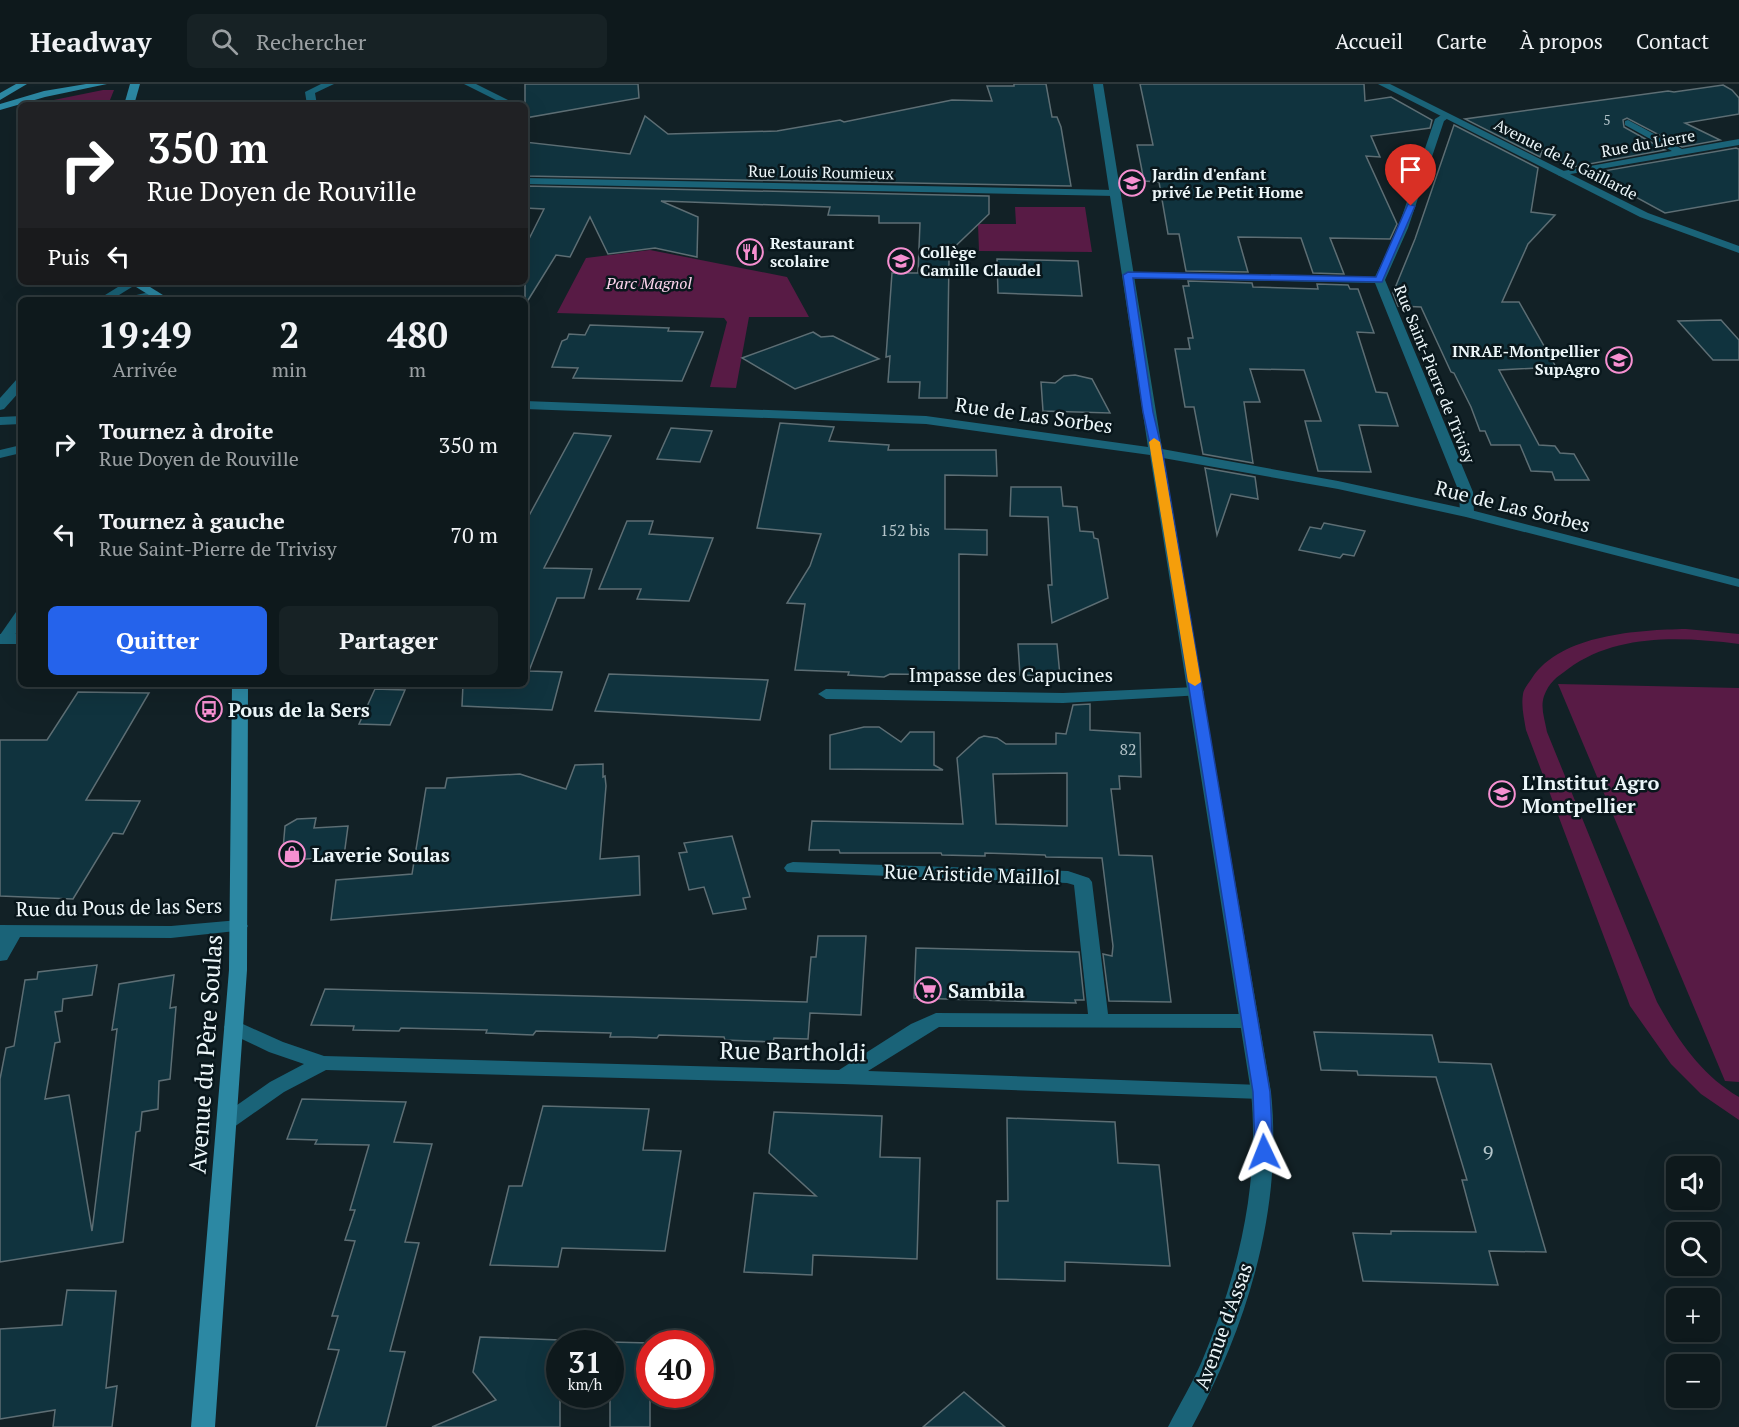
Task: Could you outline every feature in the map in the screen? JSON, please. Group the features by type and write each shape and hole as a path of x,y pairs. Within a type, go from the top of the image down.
{"main road":[{"path":"0,97 22,84"},
{"path":"19,102 44,94 102,84"},
{"path":"130,102 135,84"},
{"path":"0,108 18,102"},
{"path":"139,285 160,297"},
{"name":"Avenue du Père Soulas","path":"203,1427 240,926 240,687"}],"street":[{"path":"312,102 310,92 329,84"},
{"path":"469,84 507,102"},
{"name":"Avenue d'Assas","path":"1098,84 1148,412 1157,454 1261,1092 1264,1152 1251,1246 1231,1315 1196,1401 1180,1427"},
{"name":"Avenue de la Gaillarde","path":"1383,84 1644,215 1739,250"},
{"name":"Rue Saint-Pierre de Trivisy","path":"1446,116 1440,119 1403,228 1379,280 1466,492 1467,513"},
{"path":"1628,123 1680,152"},
{"name":"Rue du Lierre","path":"1563,174 1739,142"},
{"name":"Rue Louis Roumieux","path":"528,181 1115,193"},
{"path":"1128,275 1379,280"},
{"path":"108,297 129,285"},
{"path":"140,297 154,294"},
{"path":"0,406 18,385"},
{"name":"Rue de Las Sorbes","path":"528,405 926,420 1113,445 1338,485 1467,513 1739,583"},
{"path":"0,421 18,420"},
{"path":"0,454 18,450"},
{"path":"2,639 18,619"},
{"path":"2,639 18,639"},
{"name":"Impasse des Capucines","path":"826,694 1063,698 1196,692"},
{"name":"Rue Aristide Maillol","path":"793,868 1068,878 1083,882 1099,1021"},
{"name":"Rue du Pous de las Sers","path":"7,932 171,932 240,926"},
{"path":"0,955 7,932"},
{"path":"843,1077 936,1020 1249,1022"},
{"name":"Rue Bartholdi","path":"234,1027 276,1047 323,1063 843,1077 1261,1092"},
{"name":"Rue Bartholdi","path":"227,1122 277,1087 323,1063"}],"green space":[{"path":"103,90 114,90 109,102 44,102"},
{"path":"1015,207 1085,207 1092,252 979,251 978,224 1016,224"},
{"name":"Parc Magnol","path":"650,250 787,277 809,317 749,317 736,388 710,387 727,322 724,318 557,313 586,258"},
{"path":"1686,629 1739,634 1739,644 1673,639 1629,643 1607,649 1587,657 1554,680 1544,696 1543,710 1547,732 1657,1002 1673,1030 1701,1067 1739,1097 1739,1120 1701,1094 1671,1064 1630,1006 1526,730 1522,703 1524,690 1545,663 1581,643 1624,633"},
{"path":"1558,684 1739,688 1739,1082 1725,1081"}],"building":[{"path":"525,84 638,84 639,98 528,117 528,102 525,102"},
{"path":"1014,84 1046,84 1052,117 1057,117 1061,127 1071,186 528,176 528,142 630,154 645,116 668,134 777,131 840,120 844,122 952,100 992,101 987,86 1014,86"},
{"path":"1140,84 1364,84 1365,101 1391,97 1432,120 1430,128 1371,136 1380,157 1366,156 1397,224 1390,239 1330,238 1344,274 1313,273 1301,238 1238,237 1248,272 1186,271 1179,234 1168,234 1159,182 1144,181 1137,145 1153,145"},
{"path":"1723,85 1739,98 1739,114 1685,123 1720,140 1682,147 1627,118 1623,120 1624,127 1665,150 1573,167 1542,150 1540,157 1465,119 1668,91"},
{"path":"1454,125 1538,168 1531,212 1555,215 1528,244 1502,302 1519,302 1556,367 1499,370 1539,445 1555,446 1560,453 1574,454 1589,480 1555,480 1552,472 1531,471 1520,445 1491,445 1485,431 1480,431 1471,407 1454,373 1451,372 1421,307 1398,306 1393,293 1415,239"},
{"path":"1739,149 1739,200 1665,213 1623,190 1618,191 1586,174"},
{"path":"528,186 989,196 989,214 943,258 949,258 947,398 919,398 920,382 888,382 890,356 886,357 892,273 918,273 920,223 879,223 879,216 828,215 830,207 661,201 698,217 697,257 655,248 608,254 590,217 570,257 556,255 528,300 528,297 525,297 525,285 528,285 528,241 544,209 528,208"},
{"path":"997,259 1078,261 1082,296 998,293"},
{"path":"1188,281 1252,283 1253,287 1318,289 1317,284 1348,285 1350,289 1358,289 1374,333 1357,332 1376,392 1387,393 1398,426 1359,425 1371,472 1318,471 1305,421 1321,421 1304,370 1250,369 1260,402 1244,402 1253,463 1203,454 1194,407 1185,407 1175,349 1190,349 1188,338 1193,338 1183,286 1189,286"},
{"path":"1721,320 1739,340 1739,360 1713,360 1678,321"},
{"path":"590,325 669,328 668,331 703,332 682,381 573,378 578,368 552,367 562,341 567,339 569,334 585,335"},
{"path":"813,332 821,337 833,336 879,359 795,389 742,358"},
{"path":"1075,375 1092,379 1110,413 1043,411 1041,382 1055,383 1064,376"},
{"path":"780,423 834,427 829,441 889,445 888,450 996,450 997,476 945,475 945,529 987,530 987,555 959,554 959,675 890,674 884,677 848,675 849,672 795,670 805,604 787,603 810,566 821,534 757,528"},
{"path":"671,428 712,431 700,462 657,459"},
{"path":"574,433 611,436 544,568 592,569 584,598 557,598 529,671 562,672 552,710 462,706 463,687 528,687 528,517"},
{"path":"1205,468 1255,477 1258,499 1231,494 1217,535"},
{"path":"1011,487 1061,487 1063,506 1077,507 1080,531 1093,532 1094,538 1098,539 1108,598 1052,623 1048,585 1052,585 1048,517 1010,516"},
{"path":"627,521 653,521 649,534 713,538 689,601 637,599 641,589 599,589"},
{"path":"1324,523 1365,531 1354,556 1343,554 1340,558 1299,550 1310,527 1321,529"},
{"path":"1018,644 1057,644 1060,676 1020,675"},
{"path":"609,674 768,680 760,720 595,711"},
{"path":"375,689 405,690 390,725 359,724"},
{"path":"78,692 149,693 86,800 140,801 123,834 113,833 73,899 0,896 0,740 47,740"},
{"path":"1090,704 1090,730 1140,733 1141,777 1119,776 1120,789 1111,789 1119,855 1152,856 1171,1002 1109,1001 1103,954 1112,956 1113,946 1102,858 985,853 985,856 942,855 941,853 840,853 839,850 809,850 812,821 963,824 957,758 984,736 997,738 1006,744 1056,744 1056,733 1066,734 1073,705","holes":["1067,773 1067,826 996,824 993,774"]},
{"path":"864,727 879,727 901,742 910,732 934,732 934,765 943,770 830,769 830,735"},
{"path":"603,764 606,786 600,859 639,856 640,895 331,920 336,880 412,874 426,788 445,788 447,778 520,774 566,789 575,765"},
{"path":"316,818 314,828 348,826 344,856 282,861 285,826 297,819"},
{"path":"732,836 750,897 743,898 746,909 713,914 704,887 689,890 679,853 687,852 684,843"},
{"path":"818,936 866,936 861,1015 810,1013 808,1039 774,1038 773,1042 725,1040 724,1037 659,1035 657,1038 610,1037 611,1033 536,1031 533,1035 486,1033 487,1030 401,1028 399,1031 353,1030 354,1026 311,1025 325,989 807,1002 811,957 816,957"},
{"path":"916,948 1079,952 1084,1000 1075,1000 1076,1003 914,998"},
{"path":"97,965 92,995 63,999 62,1011 55,1012 60,1042 55,1043 45,1099 69,1095 92,1231 117,1029 112,1030 119,984 174,975 170,1008 176,1007 170,1079 159,1081 158,1109 142,1112 140,1131 136,1132 123,1242 0,1262 0,1079 6,1048 14,1046 25,980 37,979 38,972"},
{"path":"1314,1032 1432,1035 1439,1062 1491,1064 1546,1252 1489,1251 1498,1285 1363,1281 1353,1233 1476,1232 1462,1180 1467,1180 1436,1077 1358,1075 1357,1071 1321,1070"},
{"path":"302,1099 406,1102 394,1142 432,1144 405,1242 419,1243 390,1351 405,1352 386,1427 316,1427 339,1350 328,1349 338,1316 332,1316 355,1241 345,1240 355,1210 350,1210 369,1145 315,1144 317,1140 287,1139"},
{"path":"543,1106 649,1109 643,1150 681,1151 665,1251 562,1248 558,1267 490,1265 509,1186 522,1186"},
{"path":"774,1112 882,1116 880,1157 920,1158 917,1259 813,1255 812,1275 744,1272 754,1193 816,1196 769,1153"},
{"path":"1007,1118 1115,1122 1118,1163 1159,1165 1170,1266 1065,1262 1065,1281 997,1279 997,1201 1008,1201"},
{"path":"67,1290 116,1291 106,1388 117,1386 112,1427 53,1427 55,1410 0,1419 0,1329 62,1325"},
{"path":"480,1337 546,1339 546,1408 560,1408 560,1427 432,1427 496,1400 473,1372"},
{"path":"624,1342 636,1343 636,1408 650,1408 650,1427 610,1427 610,1408 624,1408"},
{"path":"964,1392 1005,1427 923,1427"}],"slow traffic":[{"path":"1154,442 1195,682"}],"place":[{"name":"Jardin d'enfant privé Le Petit Home","path":"1132,183"},
{"name":"Restaurant scolaire","path":"750,252"},
{"name":"Collège Camille Claudel","path":"901,261"},
{"name":"INRAE-Montpellier SupAgro","path":"1619,360"},
{"name":"Pous de la Sers","path":"209,709"},
{"name":"L'Institut Agro Montpellier","path":"1502,794"},
{"name":"Laverie Soulas","path":"292,854"},
{"name":"Sambila","path":"928,990"}],"route":[{"path":"1264,1152 1261,1092 1157,454 1148,412 1128,275 1379,280 1411,206"}]}
